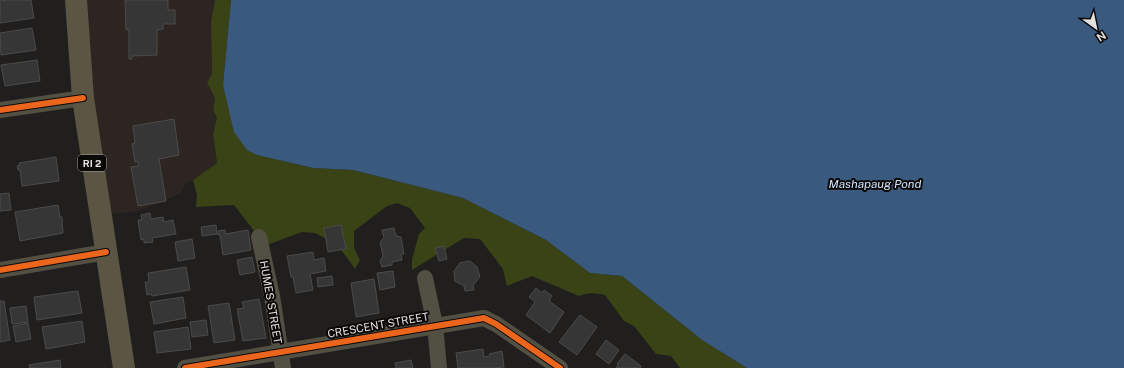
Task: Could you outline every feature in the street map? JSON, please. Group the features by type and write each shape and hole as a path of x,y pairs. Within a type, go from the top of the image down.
{"main road":[{"name":"RI 2","path":"76,0 83,98 124,368"}],"street":[{"path":"0,110 83,98"},
{"name":"HUMES STREET","path":"259,237 272,296 283,368"},
{"path":"0,270 106,252"},
{"path":"425,278 435,325 439,368"},
{"name":"CRESCENT STREET","path":"185,368 484,318 496,324 560,368"}],"shaded area":[{"path":"74,0 215,0 211,22 212,74 207,83 215,98 213,110 217,118 213,134 217,163 193,180 185,183 181,193 135,212 96,215"}],"green space":[{"path":"215,0 231,0 223,85 257,155 313,168 353,170 463,198 546,240 590,273 622,276 702,340 747,368 680,368 671,356 656,354 634,326 624,321 605,295 592,293 579,296 532,276 507,286 503,269 480,239 464,238 412,270 412,260 419,234 425,228 410,208 397,203 387,206 354,231 354,248 360,260 355,269 337,244 315,233 302,232 264,246 259,237 234,205 196,207 197,195 193,180 217,163 213,134 217,118 213,110 215,98 207,83 212,74 211,22"}],"water":[{"name":"Mashapaug Pond","path":"231,0 1124,0 1124,368 747,368 702,340 622,276 590,273 546,240 463,198 353,170 313,168 257,155 247,150 234,132 223,85"}],"building":[{"path":"31,0 34,18 0,23 0,1"},
{"path":"125,0 168,0 168,10 175,10 175,24 163,24 163,29 157,30 157,55 132,56 132,59 129,59 129,29 126,30"},
{"path":"32,28 36,50 1,55 0,33"},
{"path":"37,60 40,81 5,86 1,65"},
{"path":"174,119 179,155 159,159 166,201 138,206 131,167 139,166 138,162 135,162 132,144 135,143 133,126"},
{"path":"56,157 59,181 22,186 20,170 18,170 17,166 20,165 19,163"},
{"path":"9,193 11,210 0,211 0,194"},
{"path":"58,205 60,217 62,217 63,233 20,241 15,212"},
{"path":"150,213 151,219 163,217 164,222 173,220 176,234 152,238 153,242 144,243 144,239 141,240 138,220 142,220 141,215"},
{"path":"216,225 217,234 202,236 201,227"},
{"path":"341,225 346,249 328,252 324,228"},
{"path":"394,228 396,236 401,237 404,254 401,254 402,260 392,262 392,265 382,267 380,261 383,256 380,242 384,238 382,230"},
{"path":"225,230 225,234 248,230 251,250 223,255 218,231"},
{"path":"192,239 195,258 178,261 175,242"},
{"path":"444,246 447,259 439,261 435,248"},
{"path":"313,252 314,260 324,258 326,271 310,274 313,290 296,293 287,256"},
{"path":"252,257 255,272 240,275 237,260"},
{"path":"470,261 477,267 480,277 473,285 474,290 465,291 464,286 455,281 454,271 460,263"},
{"path":"186,267 190,290 152,296 151,294 147,295 145,282 149,282 148,273"},
{"path":"393,271 395,287 380,290 377,273"},
{"path":"332,276 333,285 318,287 317,278"},
{"path":"374,279 379,313 356,317 351,283"},
{"path":"536,288 542,293 544,290 552,296 549,301 564,312 550,333 526,315 535,302 529,297"},
{"path":"78,291 82,313 37,320 34,297"},
{"path":"183,297 186,318 154,324 150,302"},
{"path":"259,299 266,338 243,341 237,309 244,308 242,302"},
{"path":"0,301 4,301 10,340 0,342"},
{"path":"229,303 235,340 214,343 208,306"},
{"path":"26,306 28,322 12,324 10,308"},
{"path":"580,315 597,327 577,355 559,342"},
{"path":"206,320 208,335 192,337 190,322"},
{"path":"82,321 85,342 46,349 42,327"},
{"path":"28,323 31,339 16,342 13,326"},
{"path":"188,327 191,349 157,353 154,332"},
{"path":"606,340 619,350 609,364 596,354"},
{"path":"483,349 484,357 490,356 489,354 502,351 504,367 458,368 456,353"},
{"path":"625,354 641,366 640,368 616,368 618,365 617,364"},
{"path":"60,360 61,368 30,368 29,365"},
{"path":"411,360 413,368 396,368 395,363"}],"cycle path":[{"path":"0,110 83,98"},
{"path":"0,270 106,252"},
{"path":"185,368 484,318 496,324 560,368"}]}
